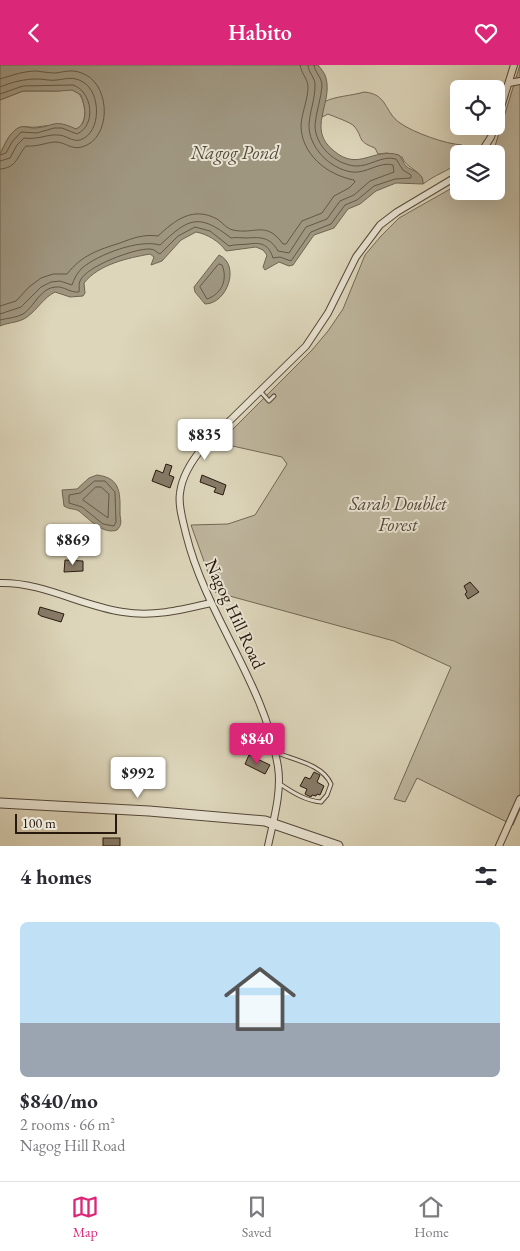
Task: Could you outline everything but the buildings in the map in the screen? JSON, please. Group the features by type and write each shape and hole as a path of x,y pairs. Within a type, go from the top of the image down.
{"street":[{"path":"505,95 514,65"},
{"path":"509,83 520,81"},
{"name":"Nagog Hill Road","path":"268,846 279,783 275,752 260,704 211,603 192,553 183,521 180,493 187,472 198,453 306,346 318,331 356,257 380,225 397,212 450,180"},
{"path":"0,583 30,585 122,612 144,614 172,613 211,603"},
{"path":"499,846 520,799"},
{"path":"0,803 149,811 273,823 338,846"}],"lane":[{"path":"260,391 269,401 274,396"},
{"path":"275,752 315,767 327,776 331,784 327,795 321,802 315,802 292,792 279,783"}],"green space":[{"name":"Sarah Doublet Forest","path":"520,65 520,809 513,825 417,778 405,802 394,799 451,667 394,641 215,592 191,525 228,524 255,515 287,464 282,457 219,443 312,350 328,331 343,309 365,255 381,236 399,218 450,189 450,200 505,200 505,145 495,145 498,135 505,135 505,114"},
{"path":"67,89 77,91 82,100 85,111 83,122 80,126 76,129 61,126 18,128 8,138 0,154 0,100 23,91 59,91"},
{"path":"364,92 372,93 382,100 395,119 406,127 448,143 462,145 450,145 450,168 423,184 417,172 402,157 387,153 378,154 375,148 363,141 352,124 328,114 322,117 324,102 333,98"}],"water":[{"name":"Nagog Pond","path":"0,65 318,65 325,76 327,88 321,125 326,143 343,157 351,159 390,153 399,155 406,166 422,177 423,184 396,183 376,191 360,204 348,209 334,228 314,235 293,265 289,266 279,262 265,270 263,267 267,255 263,250 256,247 226,251 212,238 196,232 181,240 162,261 151,265 154,257 150,254 114,263 90,276 84,283 85,293 83,296 70,297 55,292 24,319 0,326 0,154 9,136 18,128 62,124 76,129 83,123 85,114 81,95 72,90 23,91 0,100"},
{"path":"219,255 226,260 229,267 228,283 220,298 205,304 195,292 194,287"},
{"path":"97,475 111,480 118,489 121,521 117,530 112,531 101,528 79,511 64,506 62,490 77,489 89,478"}]}
